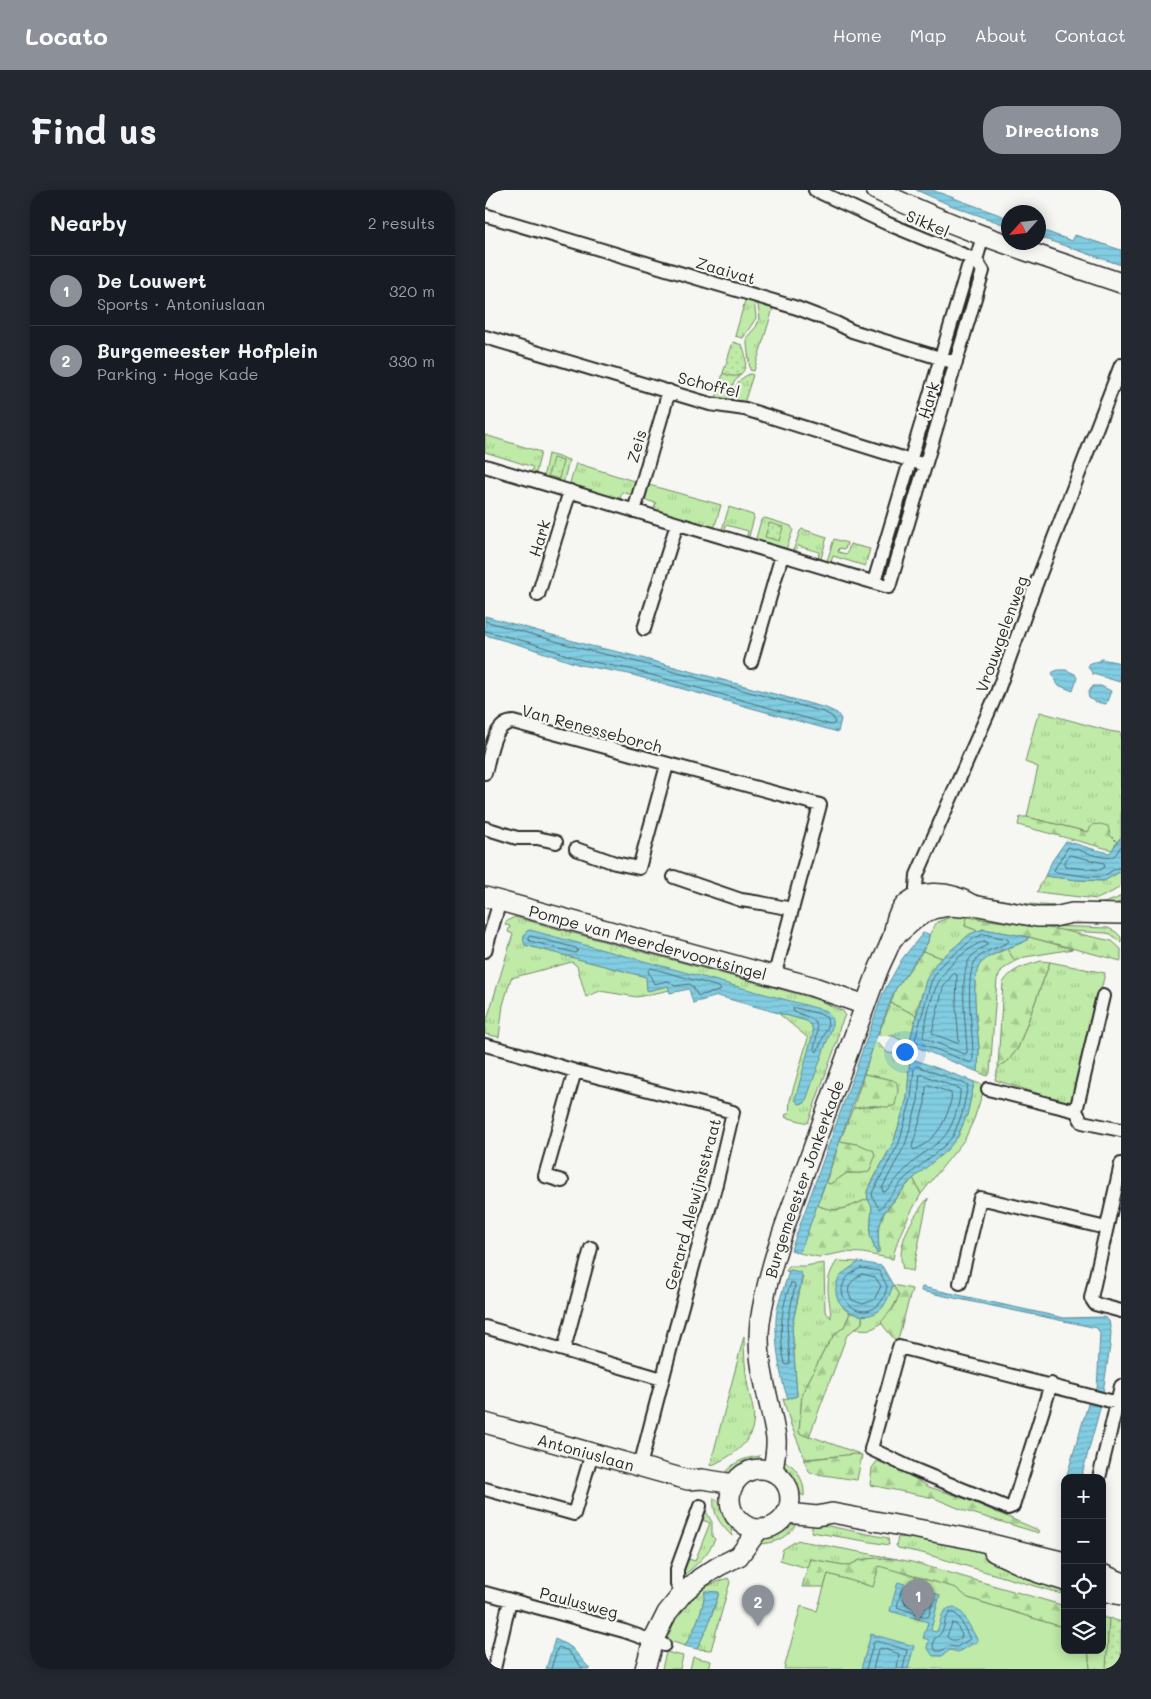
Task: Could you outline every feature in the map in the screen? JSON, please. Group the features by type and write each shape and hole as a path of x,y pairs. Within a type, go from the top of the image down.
{"main road":[{"path":"876,190 983,236 1121,283"},
{"name":"Pompe van Meerdervoortsingel","path":"492,899 811,986 841,988 867,1001"},
{"name":"Burgemeester Jonkerkade","path":"767,1471 765,1438 773,1426 762,1378 759,1352 760,1324 765,1294 791,1208 877,973 892,939 914,920 921,904 940,907 973,905 1037,917 1054,918 1071,925 1121,926"},
{"name":"Burgemeester Jonkerkade","path":"1054,918 1071,913 1121,913"},
{"path":"1121,913 1121,926"},
{"name":"Antoniuslaan","path":"485,1423 688,1480 699,1487 732,1492"},
{"path":"767,1471 784,1481 787,1486 788,1506 775,1525 750,1525 734,1512 732,1492 745,1473 767,1471"},
{"path":"788,1506 817,1516 832,1513 971,1539 1061,1561"},
{"path":"645,1669 659,1643 667,1613 683,1593 700,1578 719,1566 736,1540 750,1525"},
{"path":"971,1539 1000,1556 1039,1573 1061,1580"},
{"path":"1106,1576 1121,1582"},
{"path":"1106,1591 1121,1595"}],"street":[{"name":"Sikkel","path":"815,190 886,223 976,260"},
{"name":"Zaaivat","path":"485,216 797,308 836,323 852,332 956,363"},
{"name":"Hark","path":"874,582 968,267 976,260 983,236"},
{"name":"Hark","path":"485,466 889,587 983,270 976,260"},
{"name":"Schoffel","path":"485,337 713,405 745,410 925,465"},
{"name":"Vrouwgelenweg","path":"921,904 916,888 917,875 997,693 1033,592 1121,365"},
{"name":"Zeis","path":"635,511 669,392"},
{"name":"Hark","path":"538,595 570,491"},
{"path":"644,629 677,524"},
{"path":"885,547 900,551"},
{"path":"751,662 782,555"},
{"name":"Van Renesseborch","path":"485,774 497,731 500,727 513,722 820,805 774,976"},
{"name":"Van Renesseborch","path":"576,848 615,863 639,868 667,765"},
{"path":"485,828 517,838 537,838 555,842"},
{"path":"674,877 741,900 791,909"},
{"path":"485,951 492,899"},
{"path":"1103,996 1076,1111 1082,1122 1121,1130"},
{"name":"Gerard Alewijnsstraat","path":"485,1046 733,1112 716,1184 640,1466"},
{"path":"562,1181 545,1176 575,1071"},
{"path":"988,1089 1076,1111"},
{"path":"1121,1164 1091,1298 1095,1304 1121,1311"},
{"path":"960,1283 980,1198 1106,1228"},
{"path":"564,1349 591,1248"},
{"path":"485,1327 662,1379"},
{"path":"1051,1384 1013,1506 1008,1508 913,1469 871,1449 899,1347 1051,1384 1118,1403"},
{"path":"1100,1474 1121,1386"},
{"path":"485,1489 574,1514 592,1453"},
{"path":"683,1593 677,1584 677,1569 700,1506"},
{"name":"Paulusweg","path":"485,1593 659,1643"},
{"path":"495,1669 510,1600"}],"green space":[{"path":"746,297 754,299 756,318 743,338 735,336"},
{"path":"757,300 774,305 754,371 750,370 747,337 756,327 760,318"},
{"path":"733,342 742,345 746,358 744,370 737,376 723,373"},
{"path":"723,373 728,375 741,374 732,386 732,401 716,399"},
{"path":"750,374 753,375 744,403 735,400 737,384"},
{"path":"485,435 541,452 535,476 530,476 533,467 485,452"},
{"path":"548,454 569,460 563,484 543,478"},
{"path":"553,458 563,461 559,479 548,476"},
{"path":"576,463 637,482 633,495 622,492 619,502 569,486"},
{"path":"649,485 721,505 714,529 653,512 656,503 645,500"},
{"path":"729,507 753,515 754,518 748,540 746,540 748,531 726,525 724,534 721,533"},
{"path":"765,518 791,526 793,530 785,552 755,542 761,520"},
{"path":"769,523 783,527 779,541 765,537"},
{"path":"802,529 827,537 820,562 818,561 819,552 798,546 795,554 792,554"},
{"path":"834,539 847,543 845,549 839,548 838,552 847,554 850,544 870,549 865,566 833,556 830,565 826,564"},
{"path":"1040,712 1121,733 1121,837 1117,842 1110,835 1088,832 1027,817 1038,767 1025,762"},
{"path":"1020,817 1027,817 1088,832 1092,825 1108,826 1110,835 1117,842 1112,850 1018,825"},
{"path":"1121,871 1121,885 1114,891 1097,899 1037,892 1045,876 1104,881"},
{"path":"948,884 973,894 1027,904 1049,906 1091,905 1108,902 1121,896 1121,901 1112,907 1037,908 947,891"},
{"path":"949,911 1048,926 1108,928 1121,937 1121,943 1111,934 1106,933 1052,930 967,917 965,926 979,931 970,934 942,958 923,951 928,942 929,935 937,922 954,916"},
{"path":"514,917 816,999 843,1011 845,1015 839,1029 838,1039 808,1123 785,1117 786,1114 789,1114 790,1100 808,1038 778,1013 807,1021 812,1026 813,1033 832,1027 524,936 525,945 647,977 647,991 668,986 670,990 637,997 600,991 586,997 577,966 572,962 511,978 503,1005 499,1037 485,1034 485,1026 513,934 508,932 510,926 505,925 506,922"},
{"path":"967,917 1061,930 1112,941 1121,949 1121,961 1029,937 983,929 979,931 965,926"},
{"path":"1029,937 1073,949 1025,957 1015,961 1007,949 1026,941"},
{"path":"1007,949 1015,961 1002,970 997,979 990,1072 987,1076 978,1072 979,1049 975,980 977,971 983,961"},
{"path":"923,951 942,958 929,977 916,1015 891,1003 895,990"},
{"path":"1041,961 1050,962 1018,1048 1008,1061 998,1067 1003,983 1015,971"},
{"path":"1050,962 1105,973 1076,1101 1072,1104 995,1080 998,1068 1008,1061 1018,1048"},
{"path":"891,1003 916,1015 909,1044 893,1036 878,1035"},
{"path":"875,1041 888,1053 906,1055 913,1059 910,1058 907,1098 894,1141 867,1191 868,1199 843,1209 824,1208 817,1205 826,1182 830,1184 847,1173 862,1173 861,1145 840,1141 853,1108 878,1107 892,1080 864,1074"},
{"path":"864,1074 893,1080 897,1083 898,1091 895,1105 889,1107 853,1108"},
{"path":"972,1081 985,1086 965,1139 921,1194 913,1178 957,1138 967,1115 974,1083"},
{"path":"840,1141 861,1145 874,1151 875,1157 869,1172 847,1173 830,1184 826,1182"},
{"path":"913,1178 921,1194 901,1233 893,1259 863,1253 845,1252 819,1257 799,1253 817,1205 837,1210 868,1199 872,1207 870,1235 877,1254 879,1252 878,1231 884,1213"},
{"path":"928,1198 913,1271 903,1269 901,1250 903,1241 911,1222"},
{"path":"837,1261 859,1262 845,1272 843,1308 850,1313 844,1327 835,1334 825,1349 802,1394 799,1432 860,1454 805,1459 783,1399 797,1396 792,1326 803,1276 786,1271 789,1266 824,1263 825,1311 831,1318 828,1282"},
{"path":"893,1285 899,1295 892,1310 885,1319 871,1329 855,1329 862,1323 862,1315 873,1312 882,1305"},
{"path":"893,1285 912,1289 897,1343 881,1322 894,1307 899,1295"},
{"path":"850,1313 862,1315 862,1323 847,1335 809,1437 799,1433 802,1394 825,1349 835,1334 844,1327"},
{"path":"744,1336 746,1374 754,1420 752,1429 743,1445 728,1457 710,1466"},
{"path":"854,1454 862,1455 857,1480 810,1473 804,1460"},
{"path":"760,1456 743,1470 723,1477 734,1464"},
{"path":"781,1460 791,1465 800,1476 804,1496 795,1491"},
{"path":"878,1460 884,1460 929,1487 961,1497 1038,1530 1039,1533 965,1511 934,1498 870,1485 872,1468"},
{"path":"714,1498 727,1515 731,1525 732,1536 718,1519 714,1509"},
{"path":"704,1508 712,1522 712,1536 715,1539 705,1555 683,1576 681,1570 686,1558 695,1561 710,1523 700,1519"},
{"path":"801,1518 792,1530 782,1538 770,1543 754,1544 763,1535 783,1529 790,1520"},
{"path":"813,1523 888,1538 889,1545 811,1532"},
{"path":"898,1537 925,1539 979,1550 1061,1583 1061,1594 922,1553 898,1548 896,1546"},
{"path":"798,1540 897,1559 876,1558 844,1565 810,1559 807,1568 780,1560 783,1549"},
{"path":"876,1558 912,1562 1061,1605 1061,1627 968,1598 873,1587 828,1574 824,1587 802,1587 810,1559 844,1565 850,1565 860,1560"},
{"path":"879,1566 956,1588 968,1598 1061,1627 1061,1654 1088,1654 1090,1669 784,1669 801,1606 817,1611 828,1574 873,1587"},
{"path":"728,1578 730,1582 711,1650 697,1649 719,1593 705,1591 698,1620 685,1646 667,1640 671,1627 691,1598 703,1588"},
{"path":"1106,1618 1121,1622 1121,1669 1090,1669 1088,1654 1106,1654"},
{"path":"1109,1618 1121,1622 1121,1669 1106,1669"},
{"path":"666,1652 683,1656 680,1669 662,1669"},
{"path":"693,1657 711,1661 709,1669 690,1669"}],"water":[{"path":"916,190 932,190 1001,215 1001,223 950,205"},
{"path":"1046,232 1072,241 1075,235 1121,250 1121,265 1046,239"},
{"path":"485,616 826,708 837,713 841,719 838,732 629,674 580,665 485,635"},
{"path":"1101,659 1121,663 1120,682 1093,674 1088,667 1090,663 1100,661"},
{"path":"1058,670 1066,670 1075,674 1077,678 1073,691 1058,685 1052,674"},
{"path":"1093,686 1101,686 1111,691 1106,704 1095,702 1089,698 1088,693"},
{"path":"1121,837 1121,871 1104,881 1045,876 1052,861 1066,841 1110,853"},
{"path":"983,929 1029,937 1026,941 1002,950 986,959 977,970 975,991 979,1048 978,1072 909,1044 926,980 936,963 970,934"},
{"path":"530,930 827,1011 832,1019 832,1027 805,1103 799,1104 795,1100 813,1033 812,1026 807,1021 718,996 693,1003 689,989 670,993 668,986 647,991 646,977 525,945 524,936"},
{"path":"923,933 929,935 928,942 895,990 804,1242 799,1253 791,1250 883,993 902,959"},
{"path":"910,1058 974,1083 967,1115 957,1138 947,1150 908,1183 884,1212 878,1231 879,1252 877,1254 870,1235 872,1207 867,1192 894,1141 907,1098"},
{"path":"859,1262 882,1266 893,1285 888,1299 876,1313 858,1315 842,1306 838,1299 836,1290 838,1280 847,1270"},
{"path":"790,1270 800,1272 802,1277 792,1326 797,1396 788,1398 779,1360 776,1338 776,1314"},
{"path":"922,1287 1064,1318 1104,1317 1109,1321 1111,1332 1103,1392 1097,1390 1100,1333 1097,1328 921,1291"},
{"path":"1089,1401 1101,1405 1082,1474 1067,1474"},
{"path":"898,1582 940,1595 932,1631 936,1632 943,1613 949,1608 955,1607 963,1614 978,1641 958,1652 950,1650 942,1656 933,1656 927,1647 929,1640 923,1638 928,1622 890,1611"},
{"path":"705,1591 719,1592 708,1626 697,1649 685,1646 698,1620"},
{"path":"871,1634 914,1646 908,1669 861,1669"},
{"path":"555,1639 571,1647 590,1669 546,1669"}],"place":[{"name":"De Louwert","path":"918,1620"},
{"name":"Burgemeester Hofplein","path":"758,1626"}]}
